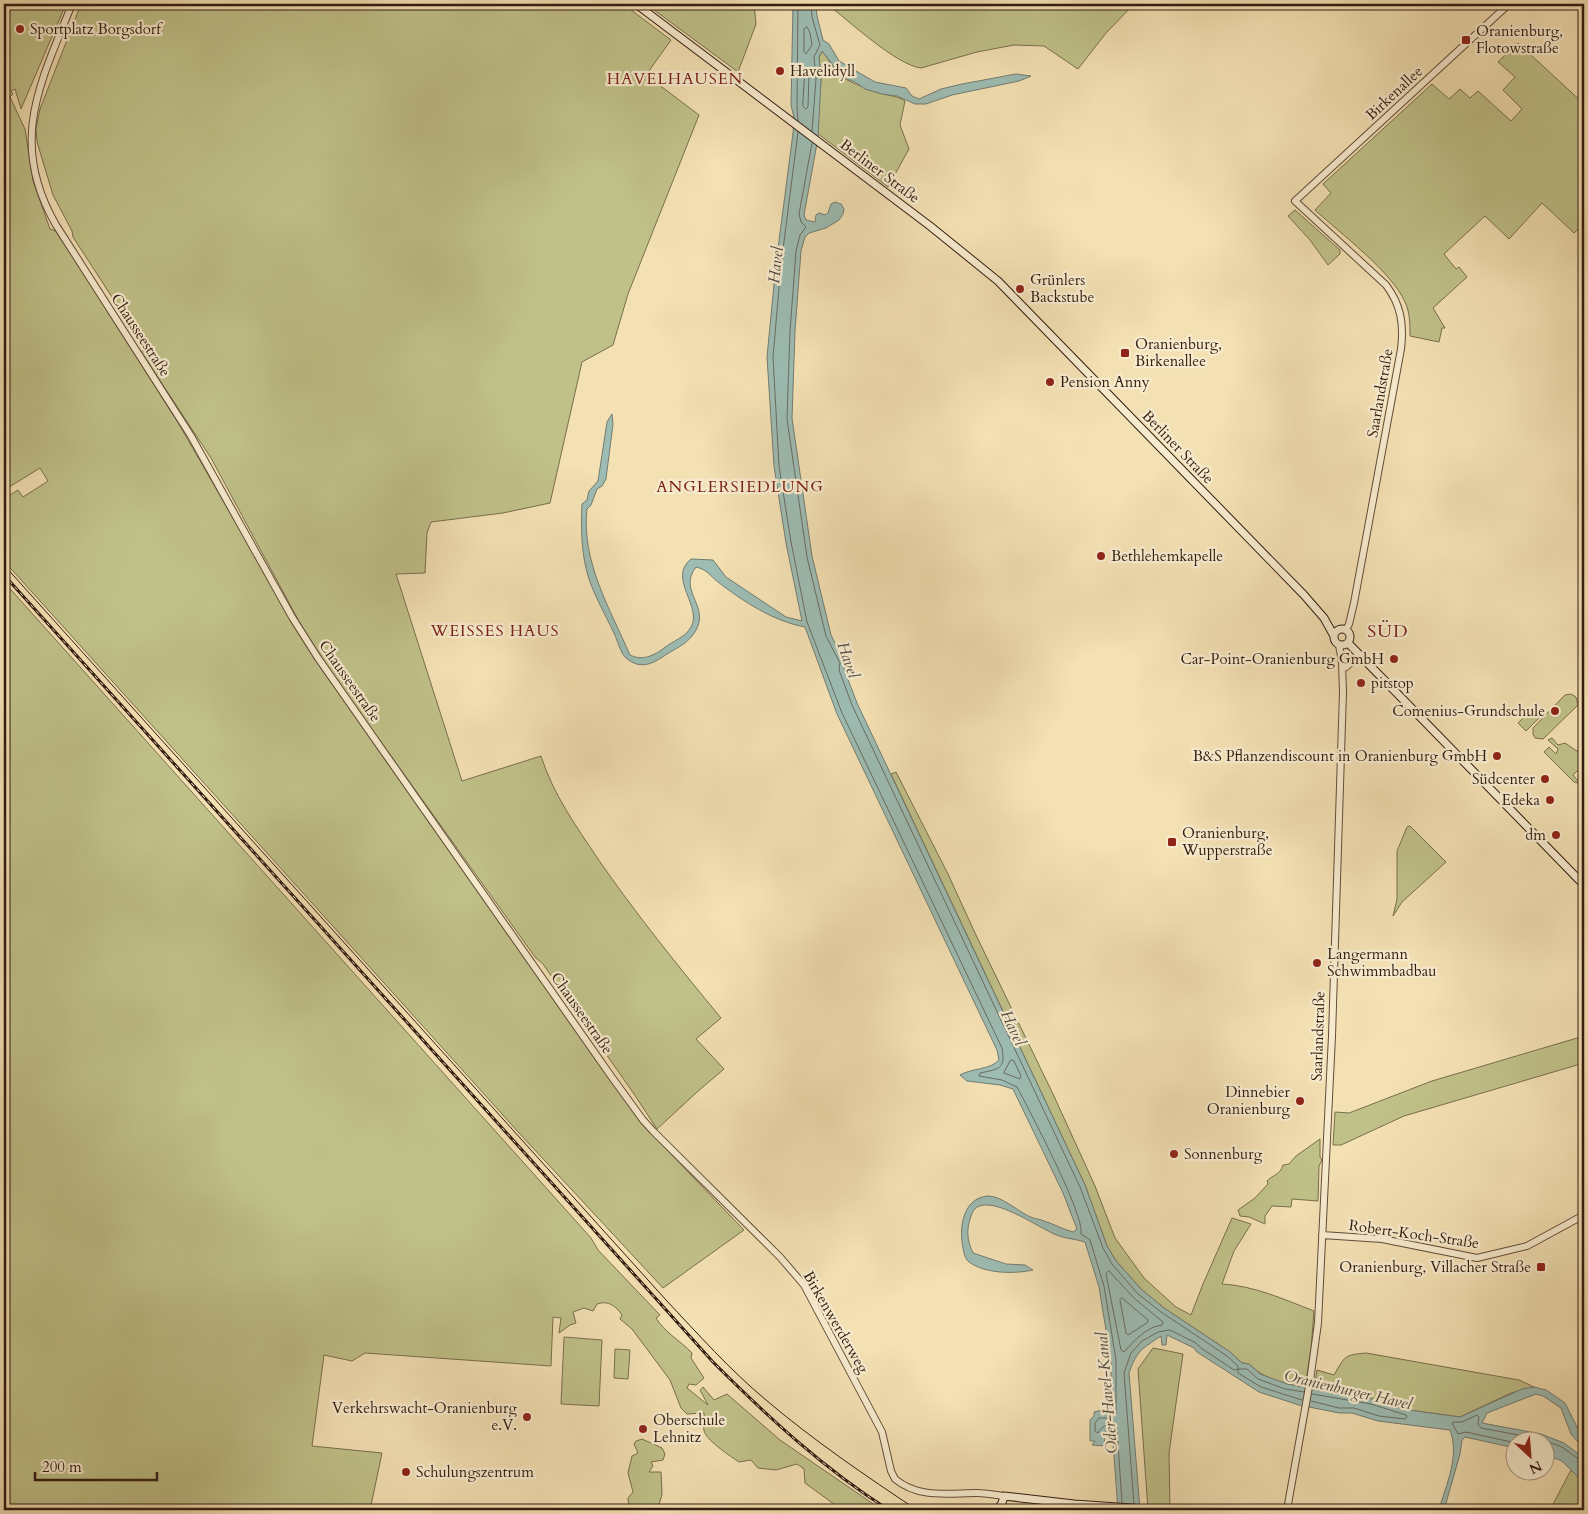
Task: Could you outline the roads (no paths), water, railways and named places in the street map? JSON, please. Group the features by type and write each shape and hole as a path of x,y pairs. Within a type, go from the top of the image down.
{"main road":[{"name":"Berliner Straße","path":"636,4 972,258 998,281 1299,590 1336,633"},
{"path":"1344,644 1350,636 1346,630 1336,633 1334,640 1344,644 1368,663 1584,885"},
{"path":"997,1510 1004,1496 1074,1504 1160,1510"}],"street":[{"name":"Chausseestraße","path":"72,4 39,89 31,127 31,154 36,180 46,206 56,225 191,436 282,600 318,658 611,1076 653,1131"},
{"name":"Birkenallee","path":"1295,201 1509,4"},
{"name":"Saarlandstraße","path":"1295,201 1386,285 1397,301 1402,318 1401,349 1350,620 1346,630"},
{"name":"Saarlandstraße","path":"1343,692 1346,683 1344,644"},
{"name":"Saarlandstraße","path":"1287,1510 1305,1415 1317,1333 1332,1036 1344,644"},
{"path":"1346,668 1350,663 1358,660 1368,663"},
{"name":"Birkenwerderweg","path":"653,1131 795,1274 816,1306 878,1424 885,1441 891,1471 895,1479 905,1485 939,1495 986,1493 1004,1496"},
{"name":"Robert-Koch-Straße","path":"1322,1235 1382,1239 1477,1258 1527,1246 1584,1215"}],"water":[{"name":"Havel","path":"793,4 816,4 823,40 829,44 839,61 875,82 906,88 912,96 919,99 941,89 962,84 1016,74 1031,76 1019,81 952,95 926,104 915,104 897,96 865,89 855,82 842,77 822,51 819,57 821,80 818,138 804,215 806,220 815,222 816,215 828,213 831,204 835,202 841,204 844,209 839,220 826,228 809,233 805,237 801,251 795,331 792,418 812,556 831,635 846,665 844,669 857,703 1085,1185 1107,1246 1116,1261 1142,1290 1164,1308 1230,1352 1242,1363 1249,1364 1260,1374 1287,1384 1372,1399 1409,1410 1460,1417 1522,1389 1534,1387 1546,1390 1565,1403 1583,1439 1579,1443 1571,1434 1561,1408 1543,1396 1536,1394 1487,1413 1482,1423 1530,1432 1506,1432 1506,1446 1465,1437 1462,1440 1460,1454 1444,1510 1439,1510 1453,1460 1453,1440 1450,1430 1378,1421 1352,1413 1339,1413 1299,1405 1259,1392 1197,1352 1194,1348 1167,1335 1166,1345 1162,1345 1161,1336 1141,1351 1129,1373 1140,1510 1118,1510 1112,1429 1104,1432 1105,1446 1092,1445 1095,1441 1090,1441 1090,1420 1094,1416 1094,1412 1103,1410 1104,1414 1111,1413 1111,1361 1099,1287 1085,1242 1059,1236 1012,1212 986,1205 977,1207 969,1221 969,1244 973,1253 1006,1264 1025,1265 1033,1270 1018,1272 992,1271 976,1266 968,1261 965,1256 962,1224 968,1208 979,1198 994,1197 1033,1218 1073,1232 1077,1229 1063,1193 1013,1089 1000,1085 967,1081 960,1075 991,1066 999,1060 997,1050 837,714 805,627 759,610 718,582 706,571 696,567 691,576 690,584 700,617 698,626 692,636 680,646 652,663 637,664 626,658 622,653 597,599 584,560 582,504 587,500 589,491 598,481 607,422 612,414 613,424 606,479 602,486 597,489 591,505 587,509 586,528 588,547 599,584 630,655 643,658 652,655 689,631 693,619 693,611 683,575 685,567 691,559 713,560 726,577 786,617 802,621 786,543 774,466 767,357 776,264 793,133 794,118 791,105"},
{"path":"1556,1440 1564,1443 1584,1458 1584,1479 1579,1478 1562,1461 1556,1459"}],"waterway":[{"name":"Oranienburger Havel","path":"1354,1397 1355,1387"}],"tram line":[{"path":"4,565 714,1352 784,1415 859,1471 917,1510"}],"railway":[{"path":"4,575 713,1362 797,1441 842,1477 889,1510"}],"place":[{"name":"Sportplatz Borgsdorf","path":"20,29"},
{"name":"Oranienburg, Flotowstraße","path":"1466,40"},
{"name":"Havelidyll","path":"780,71"},
{"name":"Grünlers Backstube","path":"1020,289"},
{"name":"Oranienburg, Birkenallee","path":"1125,353"},
{"name":"Pension Anny","path":"1050,382"},
{"name":"Bethlehemkapelle","path":"1101,556"},
{"name":"Car-Point-Oranienburg GmbH","path":"1394,659"},
{"name":"pitstop","path":"1361,683"},
{"name":"Comenius-Grundschule","path":"1555,711"},
{"name":"B&S Pflanzendiscount in Oranienburg GmbH","path":"1497,756"},
{"name":"Südcenter","path":"1545,779"},
{"name":"Edeka","path":"1550,800"},
{"name":"dm","path":"1556,835"},
{"name":"Oranienburg, Wupperstraße","path":"1172,842"},
{"name":"Langermann Schwimmbadbau","path":"1317,963"},
{"name":"Dinnebier Oranienburg","path":"1300,1101"},
{"name":"Sonnenburg","path":"1174,1154"},
{"name":"Oranienburg, Villacher Straße","path":"1541,1267"},
{"name":"Verkehrswacht-Oranienburg e.V.","path":"527,1417"},
{"name":"Oberschule Lehnitz","path":"643,1429"},
{"name":"Schulungszentrum","path":"406,1472"}],"district":[{"name":"HAVELHAUSEN","path":"675,79"},
{"name":"ANGLERSIEDLUNG","path":"740,487"},
{"name":"WEISSES HAUS","path":"495,631"},
{"name":"SÜD","path":"1388,631"}],"water label":[{"name":"Oder-Havel-Kanal","path":"1107,1393"}]}
